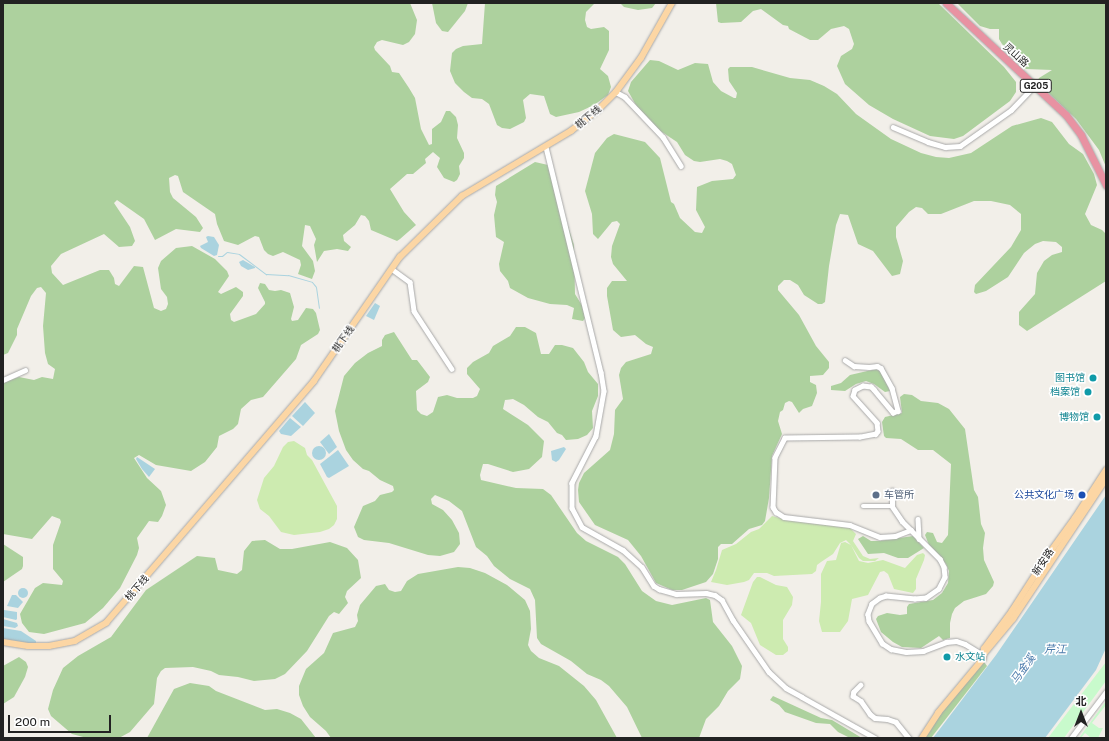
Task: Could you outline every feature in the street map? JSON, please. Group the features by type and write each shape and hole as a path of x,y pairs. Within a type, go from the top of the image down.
{"highway":[{"name":"灵山路","path":"946,3 1066,115 1081,135 1106,185"}],"main road":[{"name":"桃下线","path":"3,642 28,646 49,646 75,641 106,623 314,381 400,257 462,196 546,147 577,127 616,92 643,55 672,3"},
{"name":"新安路","path":"922,738 938,713 983,659 984,649 1012,611 1106,470"},
{"name":"新安路","path":"983,655 1013,618 1106,480"}],"street":[{"path":"893,127 928,142 945,147 960,146 1011,110 1035,85"},
{"path":"616,92 625,98 663,137 681,166"},
{"path":"546,147 601,372 604,391 596,436 572,483 572,508 582,528 623,550 642,567 654,586 659,589 676,594 706,593 714,595 722,600 733,620 769,672 797,694 875,738"},
{"path":"392,269 410,282 414,311 452,369"},
{"path":"845,360 854,366 877,366 881,368 892,388 898,411 893,413 874,390 870,387 863,386 855,390 853,396 877,423 878,431 876,434 860,436 785,438 775,458 773,507 776,512 784,517 850,525 880,537 895,536 911,530"},
{"path":"3,380 25,370"},
{"path":"892,491 892,506 911,530 940,559 944,567 945,577 942,584 934,593 926,598 915,599 892,596 880,598 869,608 869,621 882,643 891,650 906,652 923,651 952,641 965,644 983,655"},
{"path":"863,506 892,506"},
{"path":"918,519 919,538"},
{"path":"861,685 854,692 853,696 861,701 870,714 875,718 888,719 896,722 909,738"},
{"path":"1071,738 1106,692"}],"green space":[{"path":"3,3 410,3 417,20 415,34 409,42 403,45 382,40 377,42 374,47 375,50 390,66 392,72 399,73 415,98 421,129 429,145 432,144 432,129 441,122 446,111 450,111 456,117 458,125 457,138 464,153 464,158 459,166 460,174 454,182 444,178 437,167 440,158 433,152 425,159 426,163 413,174 407,174 390,189 404,212 416,225 397,241 371,230 369,221 365,216 361,215 355,225 343,235 344,241 351,247 348,251 337,249 324,251 317,262 314,245 316,239 310,226 305,225 302,246 313,261 315,271 312,279 298,274 301,265 300,260 283,252 273,256 268,254 264,250 259,237 255,236 238,245 224,241 217,224 215,214 183,192 178,176 175,175 169,178 170,192 173,198 196,217 203,228 200,232 176,229 155,240 144,219 117,200 114,203 130,227 135,241 132,246 119,247 104,234 61,254 51,266 52,273 63,285 100,270 109,270 114,278 115,284 119,286 134,266 143,267 154,308 161,311 166,309 168,304 167,297 161,289 158,268 161,261 176,248 192,246 215,259 227,271 229,276 218,292 221,294 236,287 243,292 243,296 230,314 231,320 234,322 256,314 265,304 258,288 260,283 265,284 269,290 281,290 290,293 294,307 291,319 292,321 298,320 306,308 313,309 316,313 320,330 318,334 301,345 296,359 263,397 251,400 241,409 238,424 233,429 219,436 217,447 205,462 191,471 156,465 139,455 134,458 147,478 161,491 166,505 162,516 158,522 149,521 137,538 139,548 137,555 120,588 103,608 85,623 44,634 29,632 22,623 20,614 35,588 43,583 62,585 63,581 53,569 53,545 61,522 60,519 52,516 32,539 3,534 3,382 19,377 34,380 42,377 53,379 55,369 48,364 45,353 43,326 46,293 41,287 37,288 31,296 17,329 17,335 8,353 3,355"},
{"path":"432,3 468,3 465,11 448,32 442,31 436,23"},
{"path":"485,3 600,3 594,4 586,12 585,20 587,27 591,29 604,27 609,31 609,50 600,69 608,76 611,87 608,95 594,105 579,112 556,117 550,114 544,96 530,94 523,100 526,118 524,122 510,129 502,128 497,125 489,104 482,99 472,98 464,92 455,83 450,71 452,53 456,49 463,46 482,44"},
{"path":"620,3 656,3 652,8 638,10 624,7"},
{"path":"716,3 938,3 1004,67 1016,82 1016,92 1010,101 963,136 954,139 930,136 893,119 869,105 845,84 837,66 841,56 852,49 854,44 849,29 844,26 831,29 818,40 810,40 789,29 788,26 783,25 761,9 753,11 741,22 721,23 718,22"},
{"path":"957,3 1106,3 1106,167 1099,150 1076,119 1037,82 1039,78 1052,70 1026,69 1002,44 999,39 999,29 990,29 980,26"},
{"path":"650,60 659,61 678,70 695,63 708,64 713,82 721,91 734,98 736,98 737,93 729,81 728,69 730,67 752,67 790,78 810,80 837,94 856,114 891,139 921,153 936,157 949,158 971,153 1012,126 1041,118 1052,122 1069,144 1083,154 1094,174 1097,185 1085,214 1091,225 1102,230 1106,234 1106,281 1027,331 1019,325 1019,312 1035,294 1037,273 1044,261 1052,255 1062,252 1062,247 1056,242 1043,241 1035,244 1024,253 1008,277 986,291 976,294 974,292 975,285 1011,247 1021,230 1021,214 1010,205 991,201 974,201 941,214 928,214 922,208 916,207 909,212 896,227 896,237 903,261 900,274 892,276 873,251 858,244 848,215 840,214 836,225 829,266 825,302 818,304 804,295 798,285 790,280 784,280 778,286 778,290 799,315 816,346 829,362 829,368 823,375 810,376 810,382 816,385 817,393 812,406 803,409 799,413 792,402 789,401 785,403 783,410 780,412 778,421 782,434 772,456 769,498 765,521 762,525 749,529 732,544 721,544 718,547 718,559 713,574 706,582 682,590 672,590 656,583 641,556 628,540 595,525 579,502 578,490 579,483 584,473 610,450 614,434 615,410 623,399 619,375 621,368 626,362 651,354 653,347 646,344 635,335 621,337 613,330 607,288 612,281 627,281 613,264 611,257 612,246 620,224 617,221 612,222 598,239 593,234 592,214 585,191 595,153 607,138 614,134 645,142 660,158 671,202 674,204 680,218 695,232 702,233 705,227 696,210 697,187 712,181 733,179 736,175 732,164 727,161 720,159 700,162 694,161 685,155 677,142 656,128 637,107 628,91 631,82"},
{"path":"535,162 548,165 553,171 561,199 561,218 568,226 574,245 575,294 583,307 585,318 583,321 572,319 574,308 567,305 550,304 528,298 510,288 508,281 500,271 499,264 504,242 496,237 494,215 497,202 495,195 496,186"},
{"path":"516,327 525,327 536,333 541,354 549,354 555,345 562,345 573,348 584,362 588,372 598,384 598,396 592,411 593,428 587,435 578,439 566,440 562,435 557,433 548,422 538,417 524,405 513,399 505,400 503,409 528,425 544,441 542,457 529,469 513,472 488,464 483,464 480,475 481,480 516,488 543,489 551,495 577,533 586,541 618,557 625,564 642,591 656,601 672,605 706,598 710,600 713,622 732,646 742,666 740,679 728,691 719,706 706,719 699,738 642,738 627,707 609,686 601,680 587,674 571,661 541,644 537,638 535,600 530,589 510,579 494,566 487,556 476,547 462,511 449,501 435,495 431,499 432,504 443,510 452,520 459,533 460,544 454,552 440,556 428,555 389,543 364,540 358,537 354,527 363,506 375,501 380,495 392,492 394,490 393,486 380,480 369,471 363,469 353,460 346,450 339,431 335,411 344,376 355,363 368,353 382,346 382,340 385,335 394,332 412,360 417,360 430,377 428,382 416,391 417,410 421,414 427,416 433,412 438,397 447,395 457,398 473,398 477,396 480,389 467,374 467,368 473,362 489,353 493,346 510,336"},
{"path":"876,369 881,372 890,391 885,392 874,384 866,381 856,384 845,391 831,390 831,386 841,383 850,375"},
{"path":"904,394 912,395 921,401 938,403 949,409 965,429 974,490 978,497 981,524 985,533 983,548 984,560 994,582 993,586 986,594 964,601 955,608 950,623 950,638 943,640 939,636 921,648 902,647 893,642 881,632 876,619 878,616 887,613 900,615 907,614 907,607 909,604 933,600 942,593 948,583 949,571 946,564 929,545 925,535 927,532 933,533 937,542 942,543 948,535 951,464 933,450 918,450 901,439 886,438 884,436 882,422 885,417 902,413 900,397"},
{"path":"294,441 305,448 307,455 312,460 337,506 337,519 334,525 329,529 320,532 294,535 281,532 269,516 260,509 257,500 264,478 274,466 283,447 288,442"},
{"path":"772,516 787,520 850,528 856,534 853,541 863,556 870,559 879,558 875,561 863,561 859,558 846,540 840,543 833,554 817,565 816,571 812,574 774,576 767,573 754,573 749,580 744,582 727,585 711,582 722,550 736,544 751,532 759,529"},
{"path":"863,536 871,541 879,541 913,536 924,548 908,558 898,558 884,553 868,554 858,539"},
{"path":"265,540 280,549 292,549 330,542 347,548 358,560 361,578 347,591 345,597 348,603 339,614 334,612 329,616 307,651 285,674 275,679 254,681 238,677 219,675 211,671 193,667 165,668 161,671 157,678 154,704 130,732 119,738 87,738 72,734 51,716 48,709 53,690 63,668 78,656 111,637 146,590 197,556 215,558 218,570 237,574 242,570 244,551 252,541"},
{"path":"845,542 851,545 859,561 868,563 883,560 905,568 917,555 923,553 925,555 916,579 916,589 913,593 894,589 888,574 884,571 880,572 868,595 852,599 848,621 840,632 822,632 819,621 821,574 827,561 836,560 841,543"},
{"path":"3,544 23,557 23,566 22,569 3,582"},
{"path":"458,567 470,568 485,573 507,585 525,600 530,611 531,629 528,645 531,651 539,658 559,666 584,686 596,700 617,738 331,738 326,731 310,717 303,706 299,695 299,686 306,669 324,653 333,633 355,627 358,621 357,615 360,605 376,586 385,584 389,590 395,592 401,591 407,581 418,574"},
{"path":"757,577 776,585 787,587 793,597 792,605 783,620 783,639 788,647 788,651 783,655 776,655 760,645 751,623 741,615 753,582"},
{"path":"19,657 26,662 28,667 25,677 14,697 3,704 3,666"},
{"path":"984,662 987,666 931,738 925,738 942,711"},
{"path":"1106,662 1106,681 1064,738 1048,738"},
{"path":"190,683 209,686 216,691 265,710 277,709 290,713 301,719 316,738 147,738 174,689"},
{"path":"773,696 821,718 832,720 862,738 850,738 838,732 830,724 816,723 785,712 779,705 770,700"},
{"path":"1106,701 1106,705 1092,723 1099,728 1103,728 1098,738 1091,738 1085,733 1081,738 1079,738"}],"water":[{"path":"206,237 214,237 219,245 217,255 214,256 200,246 208,242"},
{"path":"243,260 255,268 248,270 241,266 239,262"},
{"path":"375,303 380,306 374,320 366,316"},
{"path":"305,402 315,413 303,426 292,416"},
{"path":"290,418 301,427 291,436 281,434 279,431"},
{"path":"329,434 337,447 329,454 320,442"},
{"path":"319,446 324,448 326,453 324,458 319,460 314,458 312,453 314,448"},
{"path":"564,447 566,449 559,460 556,462 552,460 551,451"},
{"path":"338,450 349,466 329,478 320,464"},
{"path":"137,457 155,469 149,477 136,459"},
{"name":"芹江","path":"1106,495 1106,648 1096,670 1045,738 933,738 996,655"},
{"path":"21,588 25,588 27,589 27,597 21,598 18,595 18,591"},
{"path":"12,595 16,595 23,602 18,608 7,606"},
{"path":"4,610 17,612 17,619 3,617"},
{"path":"3,619 17,623 18,626 15,628 3,626"},
{"path":"3,628 21,631 36,641 36,643 33,644 3,639"}],"waterway":[{"path":"218,256 222,256 227,252 239,254 266,274 288,275 312,282 316,287 319,308"}],"place":[{"name":"图书馆","path":"1093,378"},
{"name":"档案馆","path":"1088,392"},
{"name":"博物馆","path":"1097,417"},
{"name":"车管所","path":"876,495"},
{"name":"公共文化广场","path":"1082,495"},
{"name":"水文站","path":"947,657"}],"water label":[{"name":"马金溪","path":"1023,669"}]}
